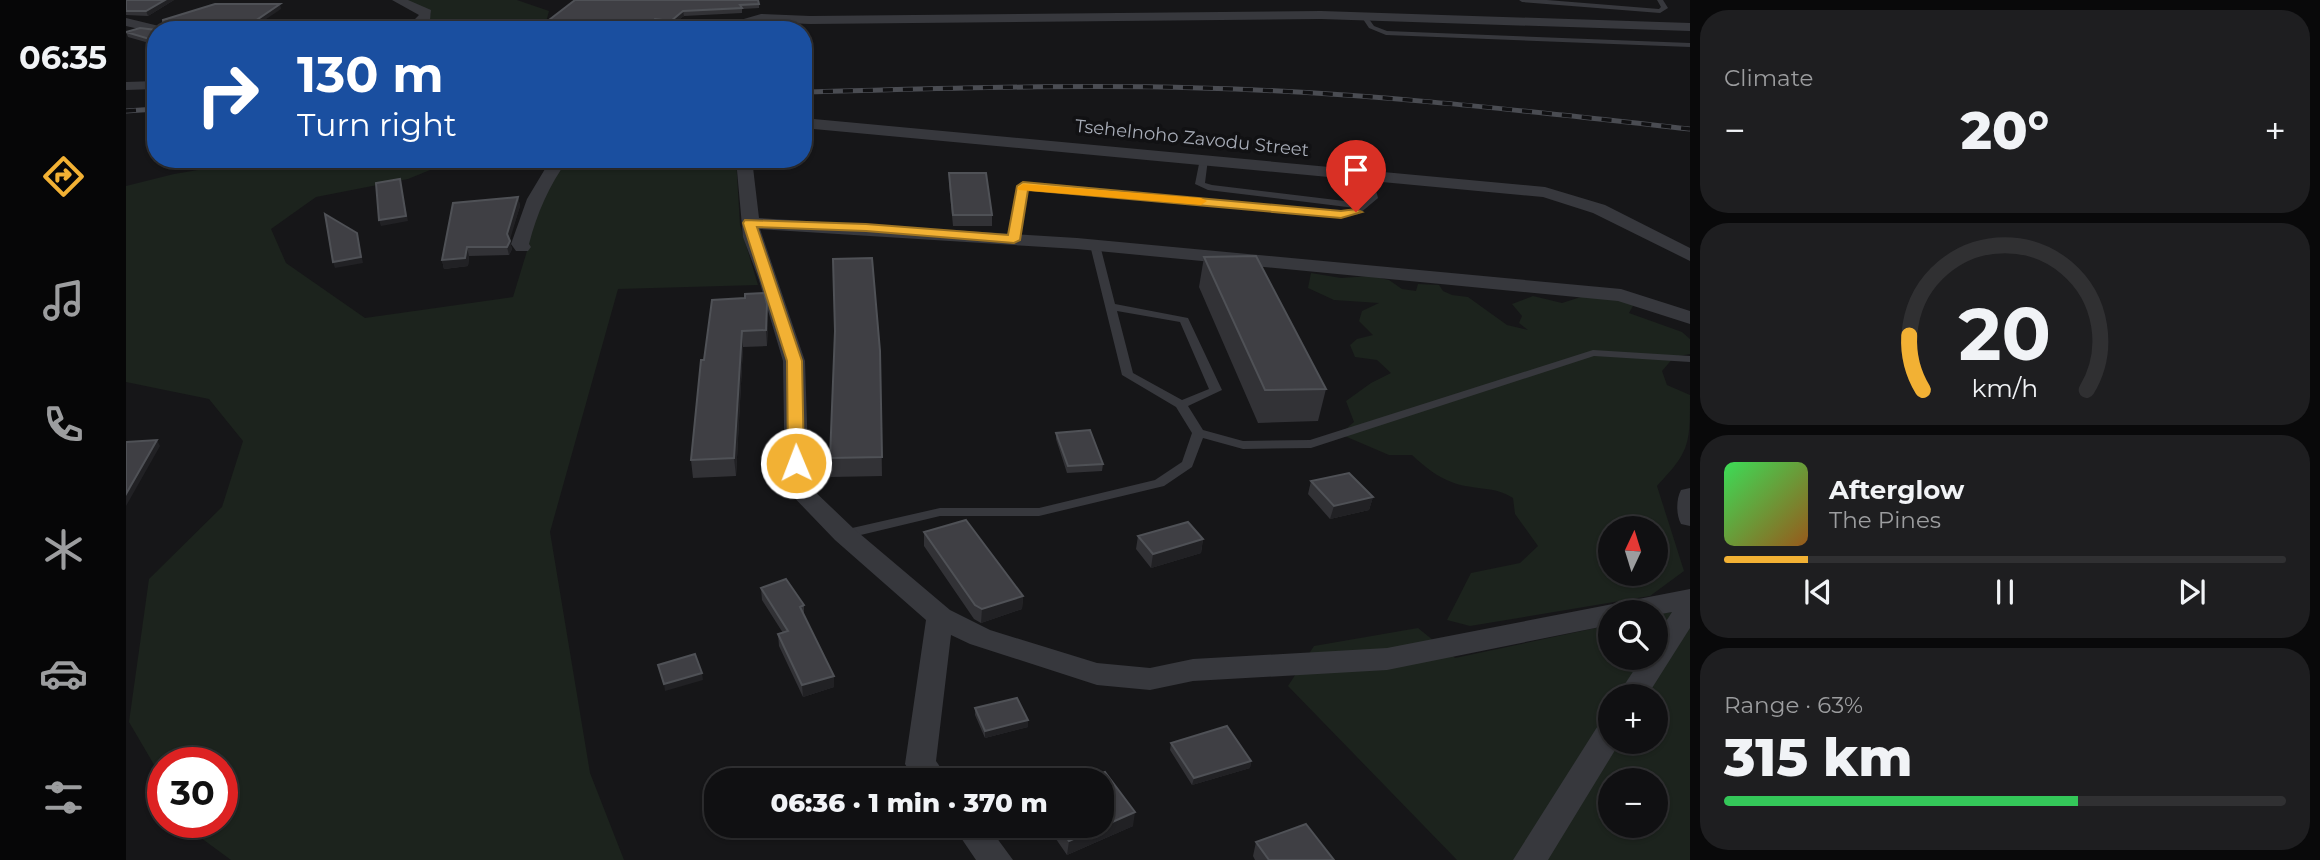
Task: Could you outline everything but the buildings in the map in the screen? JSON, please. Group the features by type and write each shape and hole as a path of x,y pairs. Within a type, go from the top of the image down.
{"street":[{"path":"398,0 426,13 423,21"},
{"path":"761,19 771,0"},
{"path":"752,21 1364,16 1690,27"},
{"path":"126,22 147,27"},
{"path":"126,86 147,85"},
{"name":"Tsehelnoho Zavodu Street","path":"812,123 1545,192 1599,209 1690,255"},
{"path":"522,247 520,244 524,228 543,180 553,168"},
{"path":"745,168 749,223 794,361 797,488 844,534 940,617 980,637 1097,674 1150,679 1193,670 1387,659 1598,617"},
{"path":"749,223 866,228 1095,245 1621,295 1690,318"},
{"path":"1690,496 1690,518"},
{"path":"1668,603 1690,599"},
{"path":"1640,684 1690,606"},
{"path":"923,768 920,764 940,617"},
{"path":"1541,853 1598,753"},
{"path":"979,838 996,860"}],"lane":[{"path":"1522,0 1660,11 1665,8 1660,0"},
{"path":"1364,16 1371,27 1387,33 1690,45"},
{"path":"1204,159 1199,184 1211,188 1365,206"},
{"path":"1014,240 1023,186 1341,215 1356,212 1373,198 1363,175"},
{"path":"1095,245 1128,375 1181,405 1198,433 1243,445 1311,443 1593,353 1690,359"},
{"path":"1111,306 1184,320 1216,390 1181,405"},
{"path":"844,534 940,512 1039,512 1159,483 1188,464 1198,433"}],"shaded area":[{"path":"406,0 517,0 549,11 546,21 428,21 431,13"},
{"path":"210,168 435,168 408,179 316,197 271,229 286,263 365,318 513,297 527,251 529,228 550,182 560,168 737,168 740,225 758,285 618,289 550,532 590,773 624,860 231,860 201,838 238,838 238,747 147,747 147,753 129,722 149,579 222,507 243,441 209,399 126,382 126,186"},
{"path":"1311,273 1341,278 1371,276 1389,280 1402,289 1416,291 1418,284 1439,285 1443,291 1452,295 1468,297 1507,325 1528,330 1519,323 1522,316 1512,304 1533,296 1562,303 1584,296 1618,298 1634,304 1629,313 1682,332 1690,339 1690,354 1674,357 1662,371 1667,385 1690,395 1686,446 1676,464 1657,486 1667,516 1598,516 1598,586 1664,586 1650,596 1626,600 1598,600 1598,605 1470,626 1447,620 1471,573 1520,563 1538,546 1515,514 1513,498 1506,494 1454,483 1442,478 1412,455 1389,455 1340,434 1354,422 1346,401 1391,373 1377,360 1355,357 1350,345 1357,339 1373,335 1359,321 1362,311 1379,303 1334,300 1308,288"},
{"path":"1668,521 1684,571 1668,583"},
{"path":"1690,608 1690,860 1457,860 1288,686 1314,646 1418,628 1455,658 1598,628 1598,670 1668,670 1668,613"}],"railway":[{"path":"812,92 1002,87 1261,90 1445,103 1690,129"},
{"path":"126,111 147,110"}],"slow traffic":[{"path":"1023,188 1201,201"}],"route":[{"path":"796,463 794,361 749,223 866,228 1014,240 1023,186 1341,215 1356,212"}]}
